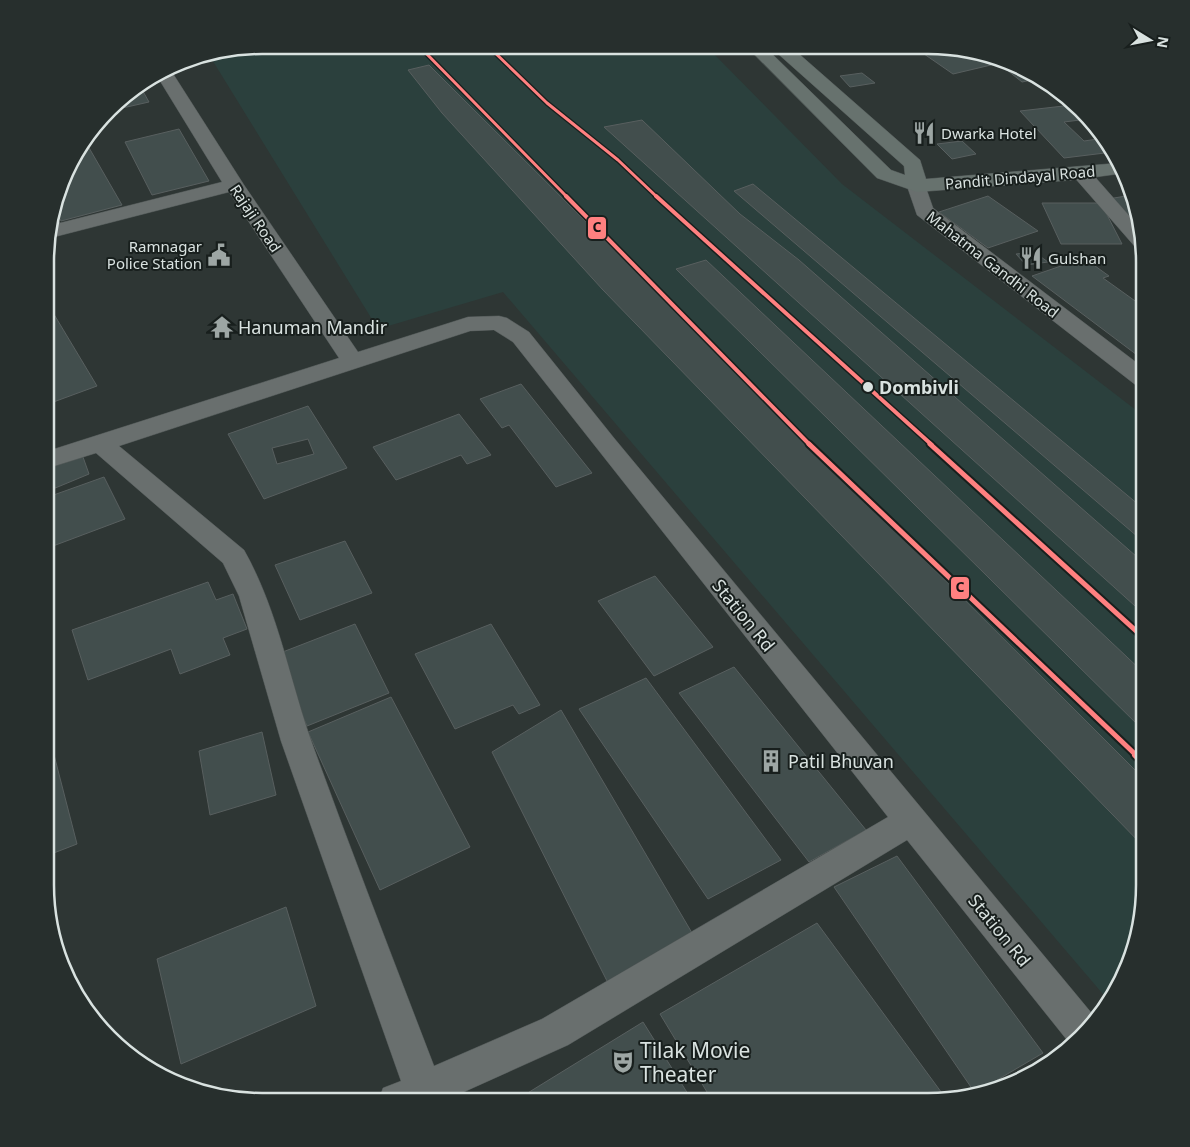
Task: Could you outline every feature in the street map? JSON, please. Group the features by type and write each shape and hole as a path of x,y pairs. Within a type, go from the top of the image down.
{"main road":[{"path":"762,54 884,174 917,186"},
{"name":"Mahatma Gandhi Road","path":"792,54 913,164 917,186"},
{"name":"Pandit Dindayal Road","path":"917,186 1114,169"}],"street":[{"name":"Rajaji Road","path":"167,77 234,185 352,361"},
{"path":"1081,173 1134,233"},
{"path":"57,230 234,185"},
{"name":"Mahatma Gandhi Road","path":"917,186 924,211 1136,375"},
{"name":"Station Rd","path":"54,458 468,324 499,323 521,337 611,452 1079,1028"},
{"path":"100,443 234,557 253,596 296,741 415,1093"},
{"path":"425,1093 555,1032 912,820"}],"shaded area":[{"path":"248,54 714,54 842,184 1136,410 1136,899 1132,926 1125,952 1115,977 1104,996 503,292 378,329 212,60"}],"building":[{"path":"924,54 942,54 969,58 991,65 953,74"},
{"path":"429,65 1136,771 1136,839 603,290 442,113 408,70"},
{"path":"1006,69 1029,80 1022,82"},
{"path":"862,73 875,83 850,87 840,76"},
{"path":"143,91 149,102 122,108"},
{"path":"1066,106 1080,120 1064,122 1084,141 1096,139 1105,153 1064,158 1020,111"},
{"path":"642,120 740,214 799,260 1136,556 1136,607 604,127"},
{"path":"179,129 209,181 152,195 125,142"},
{"path":"962,141 976,154 952,159 937,144"},
{"path":"88,147 122,205 61,221 59,217 65,195 75,170"},
{"path":"753,184 1136,503 1136,535 734,191"},
{"path":"988,196 1038,231 988,248 939,212"},
{"path":"1125,196 1132,222 1108,199"},
{"path":"1042,203 1101,203 1122,244 1061,244"},
{"name":"Gulshan","path":"1034,252 1048,262 1026,265 1016,254"},
{"path":"1084,258 1109,276 1103,278 1136,302 1136,354 1032,276"},
{"path":"706,260 1136,666 1136,723 676,269"},
{"path":"54,314 97,386 54,402"},
{"path":"521,384 592,473 556,487 509,425 502,428 480,399"},
{"path":"308,406 347,468 264,499 228,434","holes":["308,439 314,454 277,464 272,448"]},
{"path":"459,414 491,455 467,464 461,455 396,480 373,447"},
{"path":"83,457 89,474 54,489 54,466"},
{"path":"104,477 125,519 54,546 54,495"},
{"path":"345,541 372,593 300,620 275,565"},
{"path":"655,576 713,647 654,676 598,601"},
{"path":"208,582 216,600 233,594 247,629 223,638 230,655 180,674 171,649 88,680 72,630"},
{"path":"355,624 389,693 307,726 275,655"},
{"path":"491,624 540,705 519,714 513,705 455,729 415,654"},
{"name":"Patil Bhuvan","path":"734,667 866,830 809,862 679,693"},
{"path":"646,678 781,860 708,899 579,709"},
{"path":"391,697 470,847 380,890 308,732"},
{"path":"561,710 695,938 608,983 492,752"},
{"path":"262,732 276,795 210,815 199,751"},
{"path":"54,755 77,844 54,853"},
{"path":"897,856 1043,1053 992,1083 972,1088 834,887"},
{"path":"286,907 316,1006 181,1064 157,959"},
{"path":"817,923 942,1093 708,1093 660,1014"},
{"name":"Tilak Movie Theater","path":"643,1022 687,1093 528,1093"}],"transit line":[{"name":"C","path":"427,54 809,444 1136,755"},
{"name":"C","path":"496,54 547,103 618,160 694,233 898,414 1136,631"}],"place":[{"name":"Dwarka Hotel","path":"924,133"},
{"name":"Ramnagar Police Station","path":"219,255"},
{"name":"Gulshan","path":"1031,258"},
{"name":"Hanuman Mandir","path":"222,327"},
{"name":"Dombivli","path":"868,387"},
{"name":"Patil Bhuvan","path":"771,761"},
{"name":"Tilak Movie Theater","path":"623,1062"}]}
